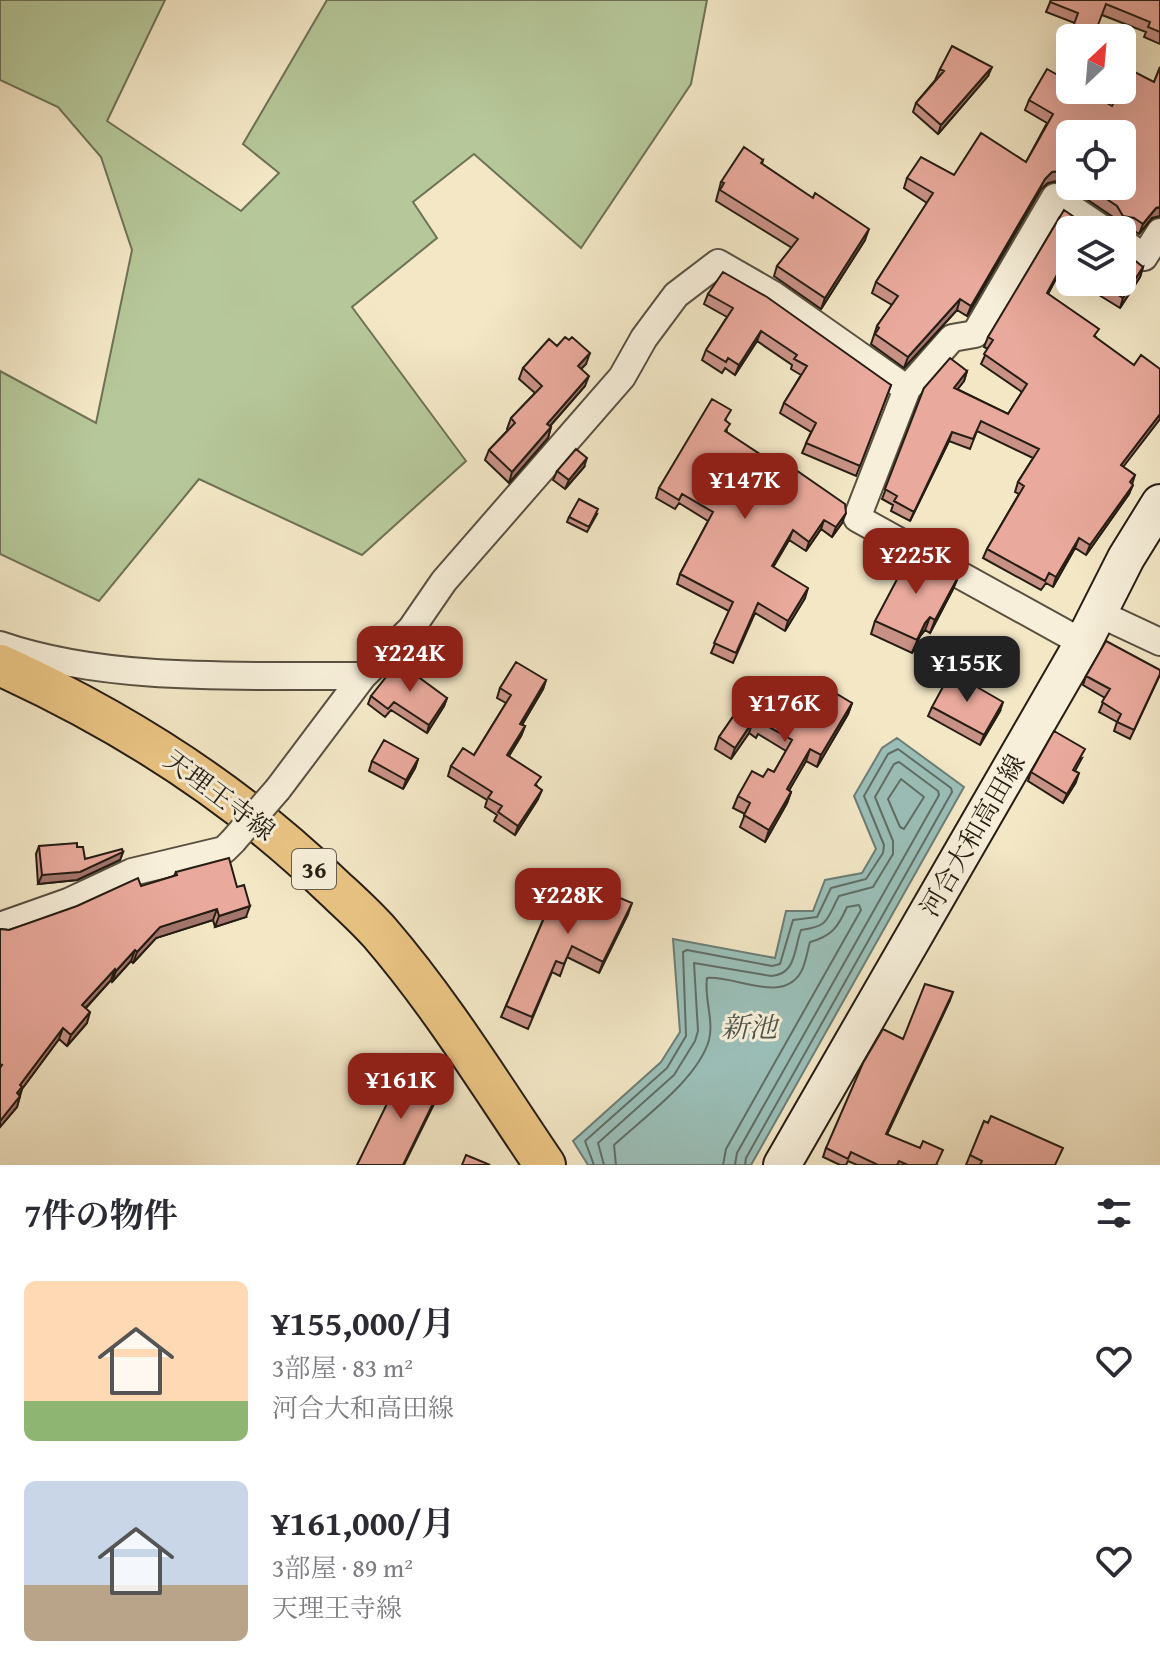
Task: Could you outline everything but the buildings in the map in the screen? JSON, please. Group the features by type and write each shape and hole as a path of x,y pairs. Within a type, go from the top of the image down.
{"main road":[{"name":"河合大和高田線","path":"791,1162 1090,628 1126,558 1160,503"},
{"name":"天理王寺線","path":"0,665 55,690 139,736 219,789 304,859 377,930 425,988 545,1165"}],"street":[{"path":"1083,216 1055,197 975,334 952,338 907,389 857,518 1090,628 1160,642"},
{"path":"1136,252 1144,257 1160,232"},
{"path":"0,926 68,902 132,872 224,850 278,789 363,676 411,629 444,581 622,377 644,338 676,295 718,263 772,294 907,389"},
{"path":"0,645 98,668 187,674 363,676"}],"green space":[{"path":"0,0 165,0 107,121 241,211 279,173 243,144 327,0 707,0 691,84 581,248 474,154 413,202 437,238 352,307 466,461 362,555 199,479 99,601 0,554 0,371 96,423 132,250 101,157 58,107 0,80"}],"water":[{"name":"新池","path":"897,738 964,787 751,1165 588,1165 573,1141 661,1062 680,1032 673,939 775,958 786,911 813,911 825,880 862,873 876,849 854,796 882,748"}]}
